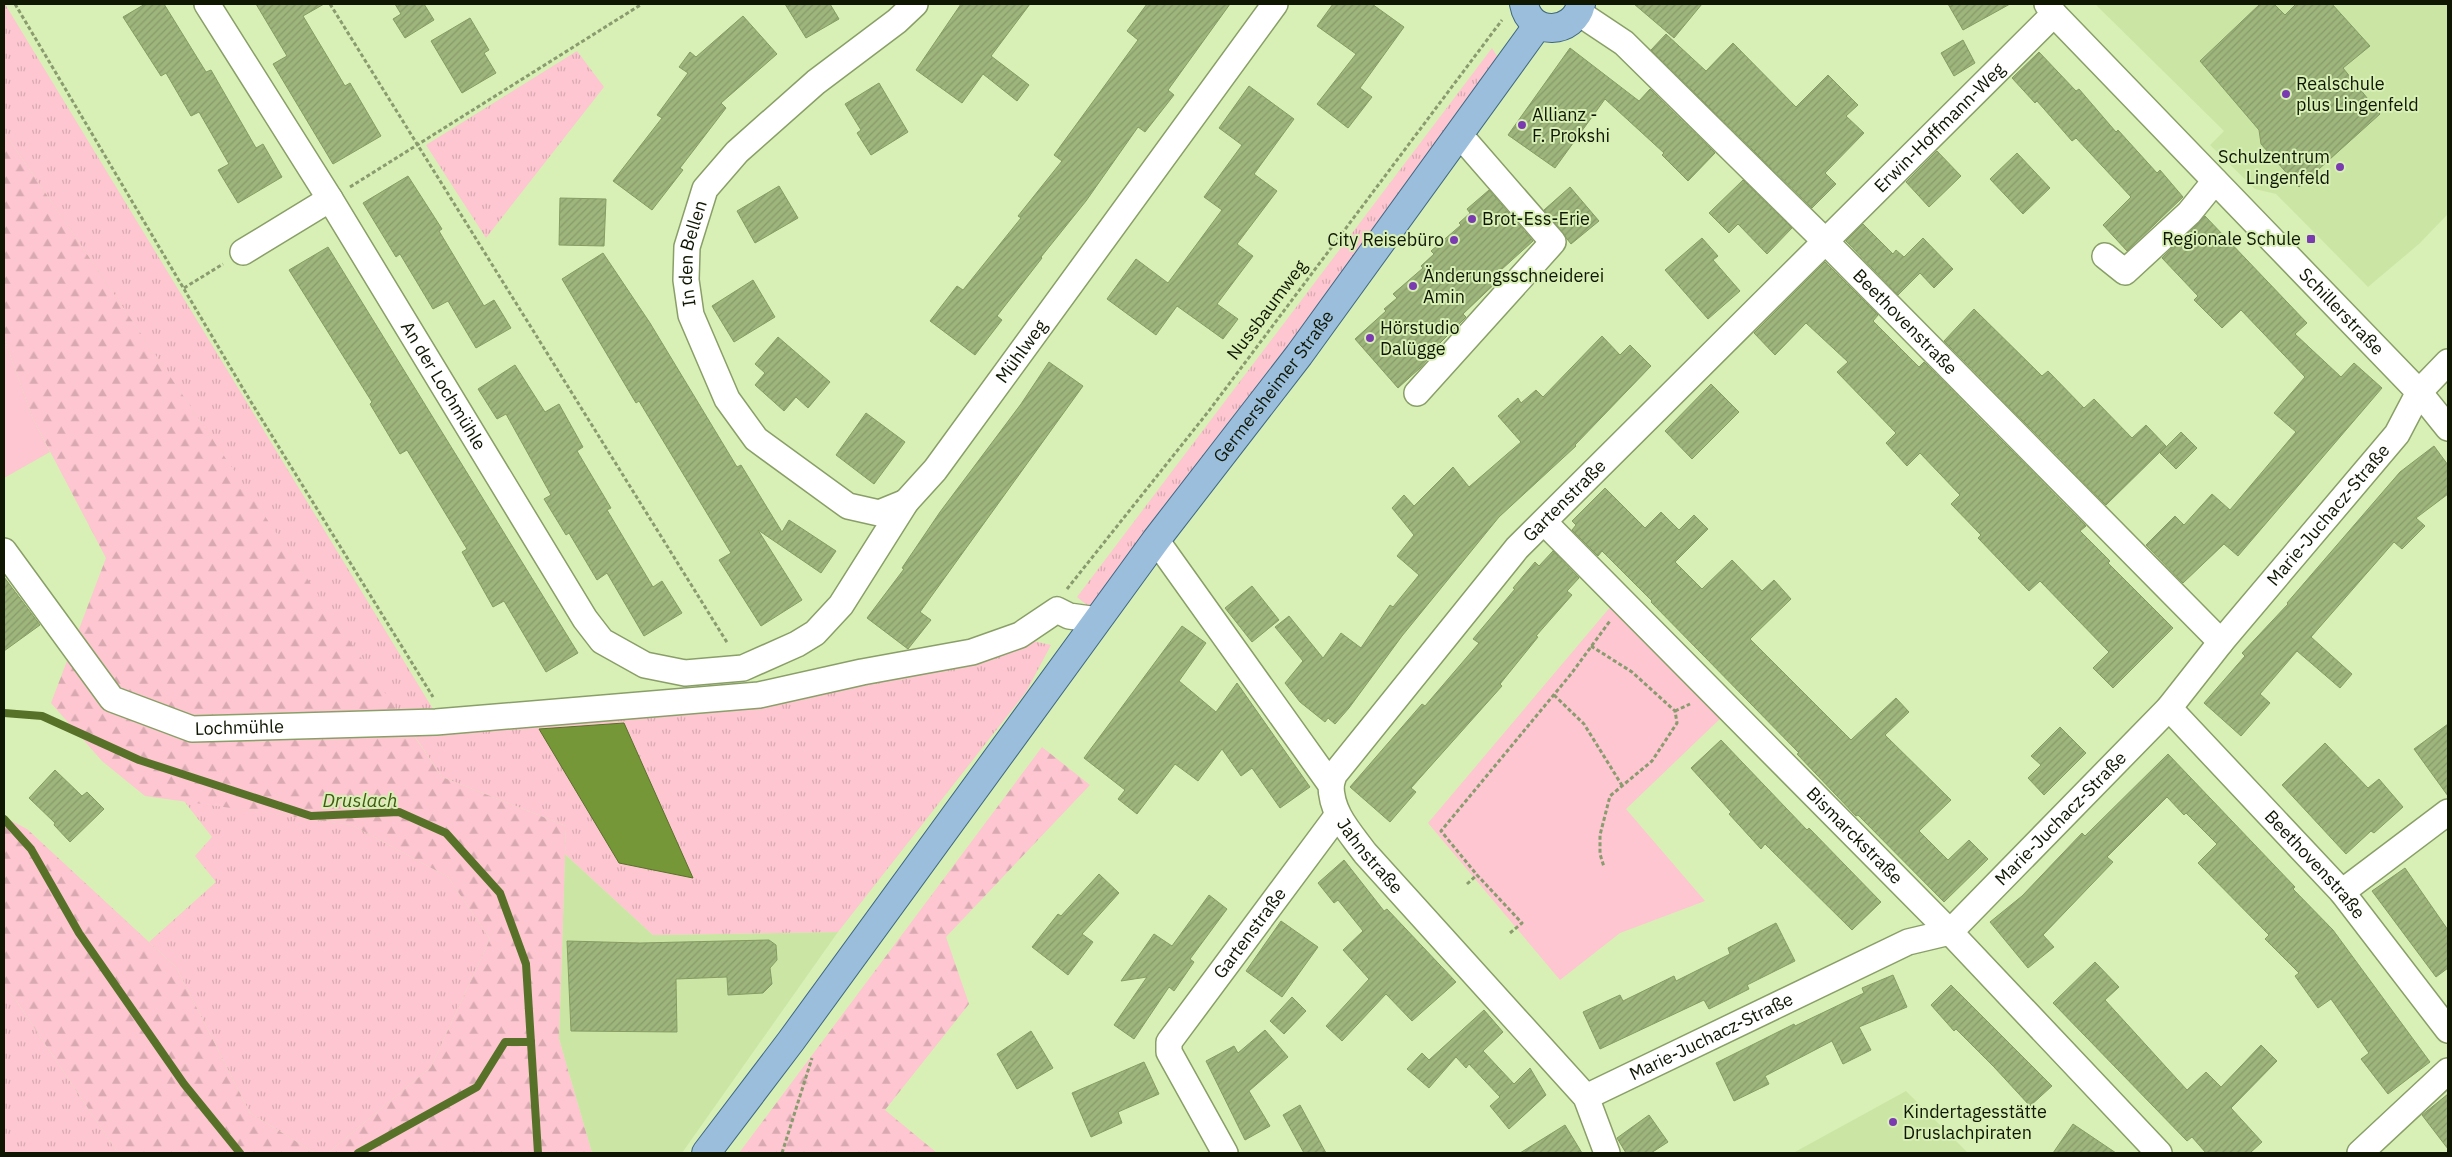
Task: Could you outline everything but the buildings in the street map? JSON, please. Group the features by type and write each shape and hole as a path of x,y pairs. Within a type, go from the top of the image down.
{"main road":[{"path":"1522,15 1547,28 1566,26 1580,8"},
{"name":"Germersheimer Straße","path":"706,1153 791,1041 1156,540 1299,354 1459,134 1522,15"}],"street":[{"name":"An der Lochmühle","path":"207,4 330,199 585,619 602,641 645,665 685,673 743,668"},
{"name":"In den Bellen","path":"906,502 879,513 848,506 756,439 728,398 691,315 686,272 686,247 705,189 737,152 816,82 897,21 915,4"},
{"name":"Mühlweg","path":"743,668 796,644 815,633 841,605 906,502 935,470 1275,4"},
{"name":"Beethovenstraße","path":"1580,8 1624,43 1825,242 2221,642"},
{"name":"Erwin-Hoffmann-Weg","path":"1825,242 2050,9"},
{"name":"Schillerstraße","path":"2050,9 2419,392 2448,428"},
{"path":"1417,393 1553,242 1459,134"},
{"path":"2104,256 2125,272 2189,213 2215,181"},
{"path":"243,252 330,199"},
{"name":"Gartenstraße","path":"1331,785 1334,775 1517,548 1545,523 1825,242"},
{"name":"Marie-Juchacz-Straße","path":"1586,1097 1908,942 1950,932 2169,708 2221,642 2398,434 2419,392 2448,362"},
{"name":"Bismarckstraße","path":"1545,523 1950,932 2160,1153"},
{"name":"Jahnstraße","path":"1156,540 1331,785 1331,795 1337,816 1366,853 1586,1097 1607,1153"},
{"name":"Lochmühle","path":"4,551 112,699 192,729 442,722 759,695 972,652 1020,635 1057,610"},
{"path":"1057,610 1069,616 1098,620"},
{"name":"Beethovenstraße","path":"2169,708 2342,892 2448,1030"},
{"path":"2342,892 2448,812"},
{"name":"Gartenstraße","path":"1225,1153 1168,1052 1169,1042 1337,816"},
{"path":"2360,1153 2448,1071"}],"path":[{"path":"15,4 442,722"},
{"path":"330,4 743,668"},
{"path":"330,199 642,4"},
{"name":"Nussbaumweg","path":"1057,610 1068,588 1522,15"},
{"path":"184,288 243,252"},
{"path":"1510,932 1522,923 1477,875 1441,831 1554,695 1624,602"},
{"path":"1591,646 1632,672 1675,711 1677,722 1652,761 1610,796 1600,835 1600,854 1604,867"},
{"path":"1554,695 1584,724 1623,787"},
{"path":"1467,884 1477,875"},
{"path":"782,1153 812,1058 791,1041"}],"shaded area":[{"name":"Schulzentrum Lingenfeld","path":"2095,4 2448,4 2448,214 2419,244 2368,287 2276,194 2255,189 2210,145 2224,131"},
{"path":"624,723 693,878 619,863 539,729"},
{"path":"565,854 653,935 838,932 682,1153 592,1153 559,1039"},
{"name":"Kindertagesstätte Druslachpiraten","path":"1906,1091 1968,1153 1793,1153"}],"green space":[{"path":"4,4 439,719 402,719 4,132"},
{"path":"1492,48 1500,61 1094,611 1077,597"},
{"path":"577,51 604,87 486,238 426,145"},
{"path":"4,132 442,777 566,826 559,1039 592,1153 328,1153 431,1067 490,939 448,877 352,825 145,796 102,761 51,703 106,558 33,419 4,338"},
{"path":"4,338 33,419 50,452 4,478"},
{"path":"1612,605 1724,715 1626,809 1705,901 1620,933 1560,980 1428,823"},
{"path":"1033,641 1051,645 1026,692 838,932 653,935 565,854 566,826 442,777 410,729 774,700"},
{"path":"1042,747 1090,785 946,937 969,1004 885,1110 937,1153 739,1153"},
{"path":"184,801 352,825 448,877 490,939 431,1067 328,1153 315,1153 250,1113 176,967 149,942 216,882 195,856 212,837"},
{"path":"4,817 27,829 176,967 250,1113 315,1153 118,1153 17,1002 4,987"},
{"path":"4,987 17,1002 118,1153 4,1153"}],"waterway":[{"name":"Druslach","path":"4,713 42,716 139,760 311,816 399,812 446,833 500,893 526,964 538,1153"},
{"path":"4,819 31,849 79,933 184,1084 240,1153"},
{"path":"358,1153 477,1087 505,1042 531,1042"}],"place":[{"name":"Realschule plus Lingenfeld","path":"2286,94"},
{"name":"Allianz - F. Prokshi","path":"1522,125"},
{"name":"Schulzentrum Lingenfeld","path":"2340,167"},
{"name":"Brot-Ess-Erie","path":"1472,219"},
{"name":"Regionale Schule","path":"2311,239"},
{"name":"City Reisebüro","path":"1454,240"},
{"name":"Änderungsschneiderei Amin","path":"1413,286"},
{"name":"Hörstudio Dalügge","path":"1370,338"},
{"name":"Kindertagesstätte Druslachpiraten","path":"1893,1122"}]}
